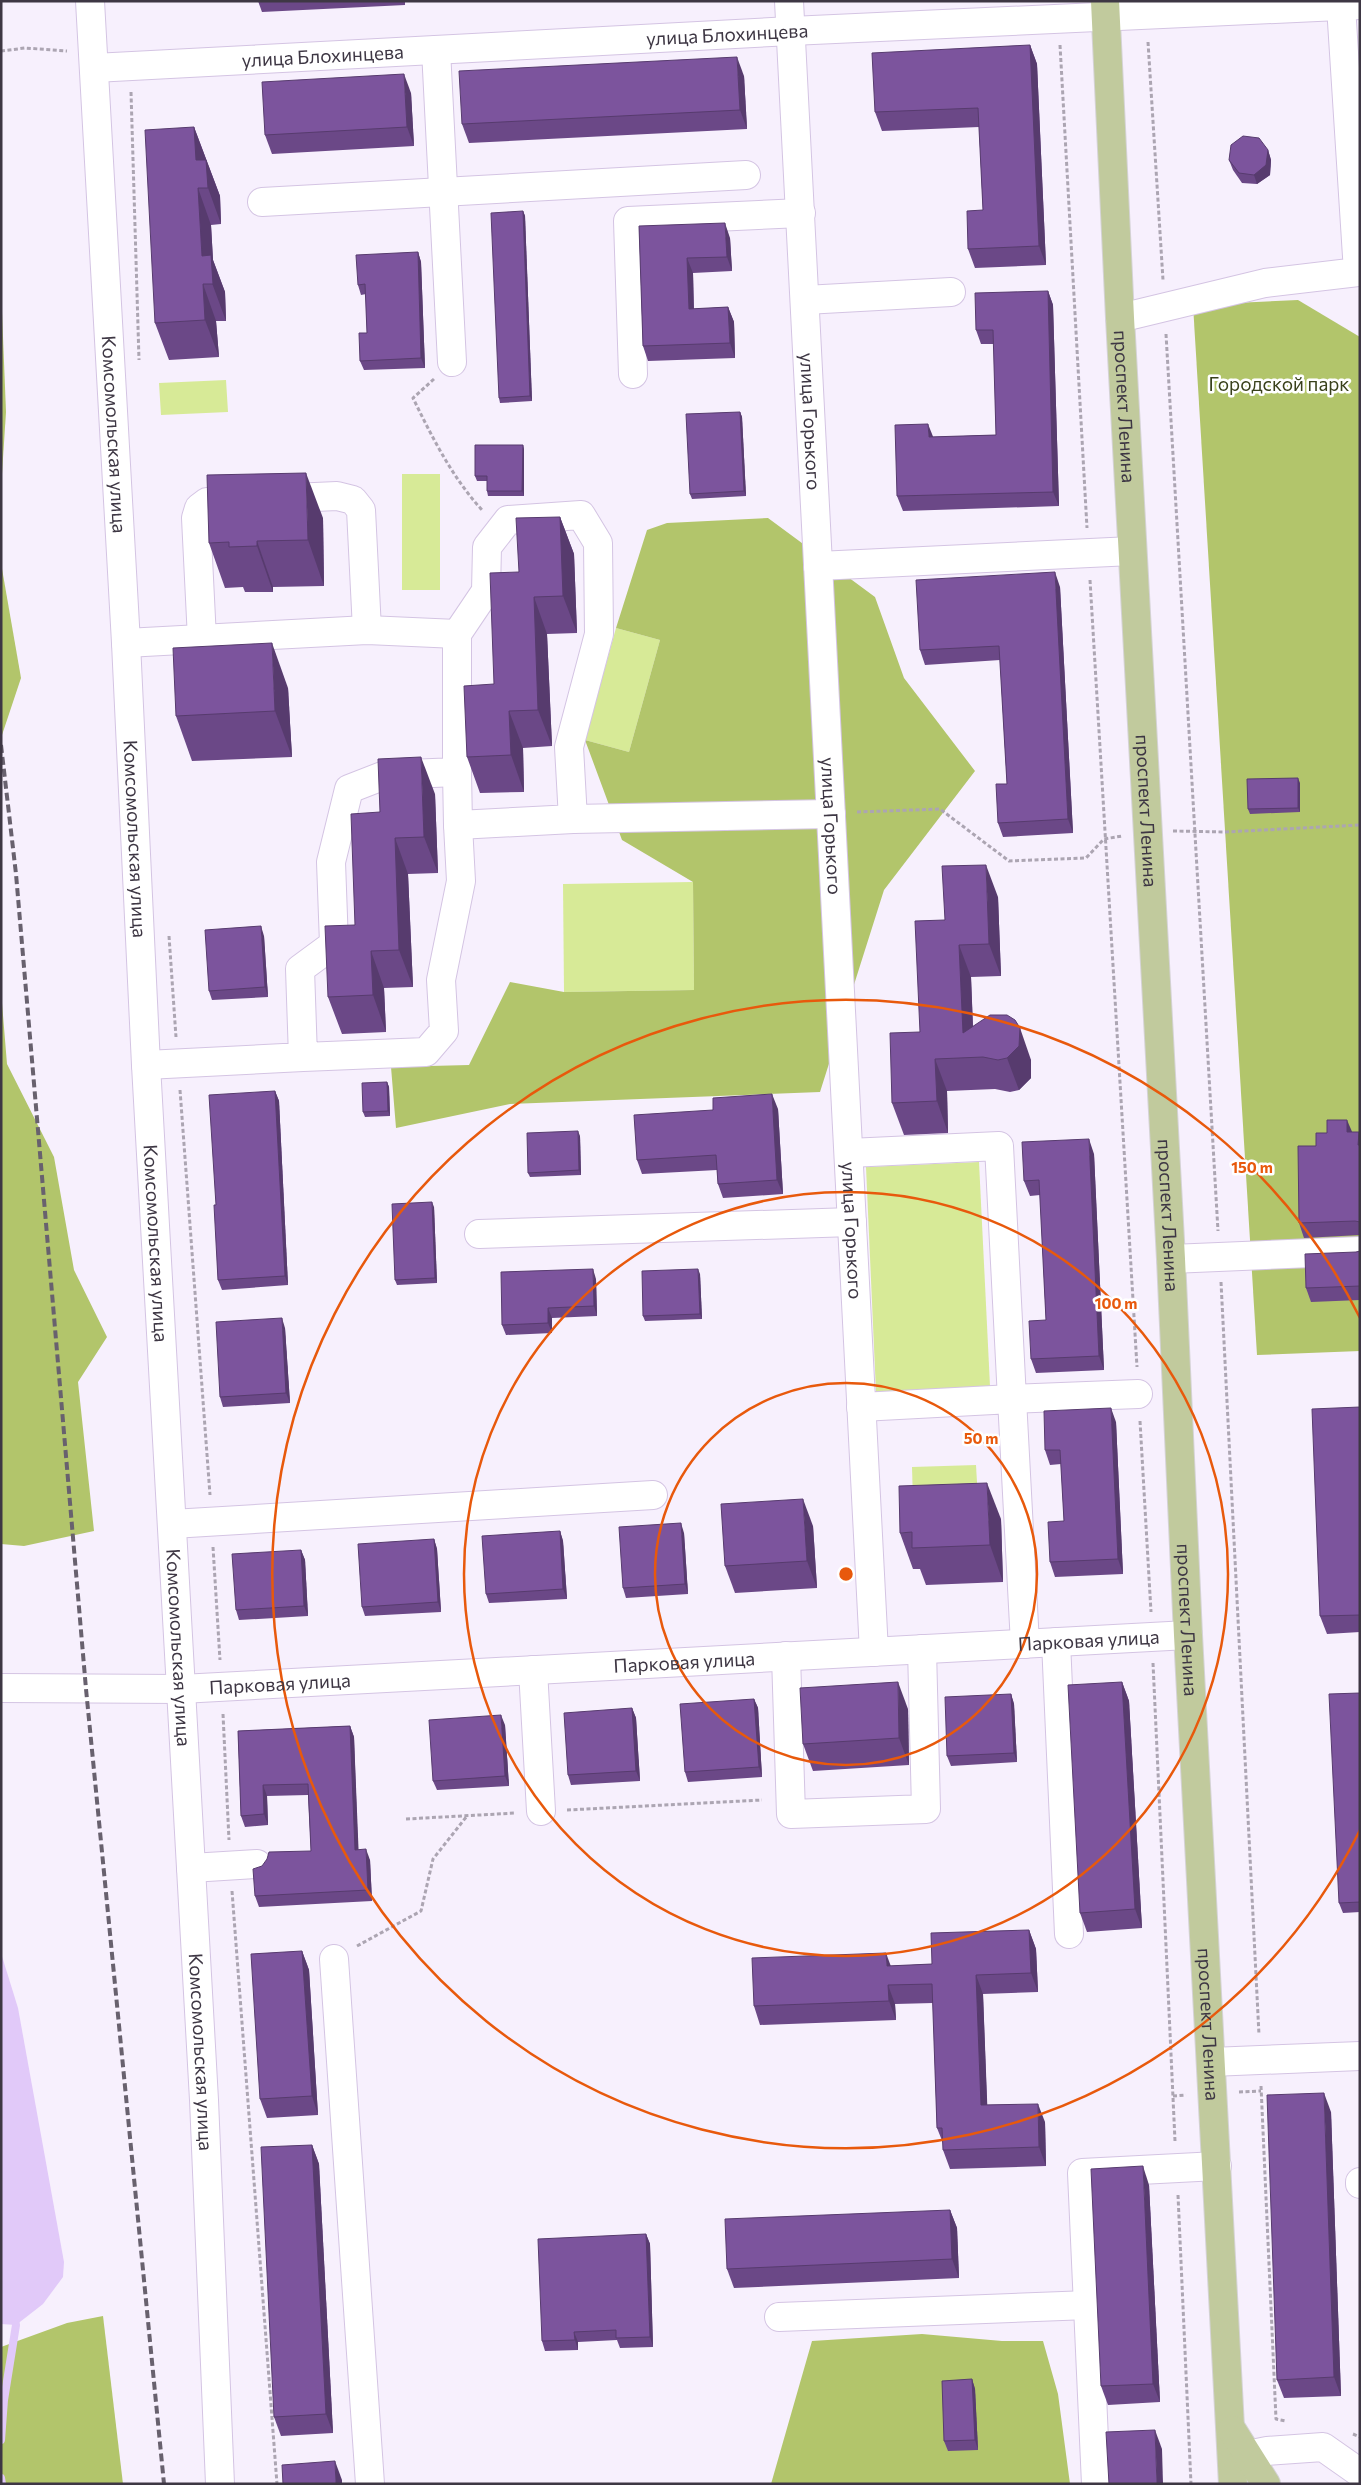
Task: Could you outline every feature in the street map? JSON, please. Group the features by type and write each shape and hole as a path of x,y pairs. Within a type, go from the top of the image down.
{"main road":[{"name":"проспект Ленина","path":"1105,10 1132,551 1171,1259 1188,1635 1232,2429 1233,2484"},
{"name":"проспект Ленина","path":"1232,2429 1266,2484"}],"street":[{"name":"Комсомольская улица","path":"90,1 126,642 146,1065 192,1868 220,2484"},
{"name":"улица Горького","path":"789,1 874,1652"},
{"name":"улица Блохинцева","path":"93,61 130,68 791,31 1058,20 1105,10 1350,5"},
{"path":"1120,318 1265,283 1358,272 1350,5"},
{"path":"436,50 452,362"},
{"path":"262,202 746,175"},
{"path":"633,374 628,221 801,213"},
{"path":"805,300 951,292"},
{"path":"202,639 196,518 200,508 207,502 337,496 353,500 362,510 367,630"},
{"path":"146,1065 426,1052 444,1031 441,980 461,881 458,825 456,634 486,591 487,547 508,520 581,516 598,543 599,634 569,747 573,819"},
{"path":"818,566 1132,551"},
{"path":"126,642 367,630 456,634"},
{"path":"303,1057 300,969 334,944 331,862 349,789 385,775 457,772"},
{"path":"458,825 573,819 832,814"},
{"path":"849,1153 998,1146 1025,1644"},
{"path":"479,1234 852,1222"},
{"path":"1171,1259 1360,1252"},
{"path":"861,1407 1138,1394"},
{"path":"172,1524 653,1495"},
{"name":"Парковая улица","path":"1,1688 181,1689 1188,1635"},
{"path":"1056,1642 1069,1934"},
{"path":"786,1656 790,1814 926,1810 922,1649"},
{"path":"533,1670 541,1811"},
{"path":"192,1868 244,1865"},
{"path":"334,1958 370,2484"},
{"path":"1211,2062 1360,2056"},
{"path":"1096,2484 1082,2173 1216,2166"},
{"path":"779,2317 1089,2304"},
{"path":"1247,2455 1267,2451 1323,2447 1355,2460"}],"path":[{"path":"1058,20 1104,839 1152,1636 1191,2484"},
{"path":"1,51 25,48 93,61"},
{"path":"130,68 139,364"},
{"path":"452,362 413,398 432,435 472,498 500,529"},
{"path":"832,814 940,809 1010,862 1086,858 1104,839 1149,833 1360,825"},
{"path":"168,929 212,1522 222,1687 244,1865 277,2484"},
{"path":"406,1819 762,1800"},
{"path":"334,1958 422,1911 433,1859 467,1815"}],"green space":[{"path":"1,287 6,412 1,489"},
{"name":"Городской парк","path":"1298,300 1360,337 1360,1351 1257,1355 1193,305"},
{"path":"226,380 228,412 161,415 159,383"},
{"path":"402,474 440,474 440,590 402,590"},
{"path":"768,518 875,597 904,678 975,771 884,890 820,1092 510,1104 396,1128 391,1067 469,1065 510,982 564,992 694,990 693,882 622,840 585,740 629,752 660,640 616,628 647,530 667,523"},
{"path":"1,563 21,678 1,738"},
{"path":"616,628 660,640 629,752 585,740"},
{"path":"693,882 694,990 564,992 563,884"},
{"path":"1,991 7,1064 54,1157 74,1270 107,1337 78,1382 94,1531 24,1546 1,1544"},
{"path":"979,1162 990,1386 876,1392 866,1167"},
{"path":"976,1465 978,1500 913,1502 912,1467"},
{"path":"103,2316 123,2484 1,2484 1,2347 67,2323"},
{"path":"922,2334 1002,2341 1043,2341 1058,2394 1070,2484 771,2484 812,2341"}],"shaded area":[{"path":"1,1953 18,2008 64,2262 63,2277 43,2304 16,2325 1,2324"}],"building":[{"path":"1030,45 1039,246 968,249 967,211 983,210 978,108 875,112 872,53"},
{"path":"737,57 740,110 462,124 459,71"},
{"path":"404,74 407,127 265,135 262,82"},
{"path":"194,127 196,160 206,160 208,188 198,188 202,256 211,255 213,284 203,284 205,320 155,323 145,130"},
{"path":"1243,136 1259,138 1268,150 1266,165 1254,175 1239,173 1229,160 1231,145"},
{"path":"523,211 530,396 499,398 491,213"},
{"path":"725,223 727,257 687,258 689,309 728,307 730,343 643,346 639,226"},
{"path":"418,252 421,358 360,361 359,333 367,333 365,284 358,285 356,255"},
{"path":"1048,291 1053,492 897,496 895,425 928,424 929,437 996,435 993,330 976,330 975,293"},
{"path":"740,412 744,491 690,494 686,414"},
{"path":"475,445 523,445 522,491 487,491 487,476 475,476"},
{"path":"306,473 308,540 257,541 257,546 229,547 229,542 209,543 207,475"},
{"path":"560,517 563,596 534,597 538,710 509,711 511,755 467,757 464,686 494,684 490,573 519,572 516,518"},
{"path":"1055,572 1068,819 998,823 996,784 1007,784 999,646 920,650 916,580"},
{"path":"272,643 275,711 176,716 173,648"},
{"path":"421,757 424,837 395,838 399,950 371,951 373,995 328,997 325,926 355,925 351,814 380,812 378,759"},
{"path":"1298,778 1298,808 1248,809 1247,779"},
{"path":"986,865 989,944 959,945 963,1033 990,1015 1007,1015 1015,1020 1020,1028 1019,1046 1007,1058 998,1060 983,1057 935,1059 937,1101 892,1103 890,1033 920,1032 915,921 945,920 942,866"},
{"path":"261,926 265,987 209,991 205,930"},
{"path":"387,1082 388,1111 363,1112 362,1083"},
{"path":"275,1091 285,1276 218,1280 214,1205 216,1205 209,1095"},
{"path":"772,1094 777,1180 718,1184 716,1155 637,1160 634,1115 713,1110 713,1098"},
{"path":"1327,1120 1347,1120 1347,1132 1359,1132 1360,1222 1299,1223 1298,1146 1316,1146 1316,1133 1327,1133"},
{"path":"578,1131 579,1170 528,1173 527,1133"},
{"path":"1089,1139 1099,1356 1031,1359 1029,1321 1046,1320 1039,1180 1024,1181 1022,1142"},
{"path":"432,1202 435,1278 395,1280 392,1204"},
{"path":"1360,1251 1360,1286 1306,1288 1305,1254"},
{"path":"593,1269 594,1306 548,1308 548,1323 502,1325 501,1272"},
{"path":"698,1269 700,1314 643,1316 642,1271"},
{"path":"282,1318 286,1393 220,1397 216,1322"},
{"path":"1360,1407 1360,1615 1320,1616 1312,1409"},
{"path":"1111,1408 1118,1559 1050,1562 1048,1522 1064,1521 1060,1450 1045,1450 1044,1411"},
{"path":"987,1483 990,1545 912,1548 912,1532 900,1533 899,1486"},
{"path":"803,1499 807,1561 725,1566 721,1504"},
{"path":"681,1523 685,1584 623,1588 619,1527"},
{"path":"560,1531 563,1589 486,1594 482,1536"},
{"path":"434,1539 438,1602 362,1607 358,1544"},
{"path":"301,1550 304,1606 236,1610 232,1554"},
{"path":"898,1682 899,1738 803,1744 800,1688"},
{"path":"1122,1682 1135,1909 1080,1913 1068,1685"},
{"path":"1360,1693 1360,1902 1339,1903 1329,1694"},
{"path":"1011,1694 1014,1753 947,1756 945,1697"},
{"path":"754,1699 759,1767 685,1772 680,1704"},
{"path":"632,1708 636,1771 568,1775 564,1713"},
{"path":"501,1715 505,1776 433,1781 429,1720"},
{"path":"350,1726 355,1850 366,1849 368,1890 255,1896 253,1869 262,1866 269,1852 311,1851 308,1784 263,1785 264,1814 241,1816 238,1731"},
{"path":"1029,1930 1031,1973 976,1975 981,2105 1038,2104 1039,2147 943,2150 942,2128 937,2128 932,1984 888,1985 889,2001 754,2006 752,1958 886,1953 887,1966 932,1964 931,1933"},
{"path":"302,1951 312,2096 260,2099 251,1954"},
{"path":"1324,2093 1334,2377 1277,2380 1267,2095"},
{"path":"312,2145 326,2414 274,2417 261,2147"},
{"path":"1143,2166 1153,2384 1101,2386 1091,2169"},
{"path":"950,2210 952,2259 727,2269 725,2219"},
{"path":"646,2234 650,2337 616,2338 616,2330 574,2332 575,2340 542,2341 538,2239"},
{"path":"972,2379 975,2440 944,2441 942,2381"},
{"path":"1155,2430 1157,2484 1109,2484 1106,2432"},
{"path":"335,2461 336,2484 283,2484 282,2465"}],"waterway":[{"path":"1,2440 4,2400 16,2325 14,2315"},
{"path":"1,2478 2,2484"}],"railway":[{"path":"1,745 16,874 86,1689 164,2484"}]}
